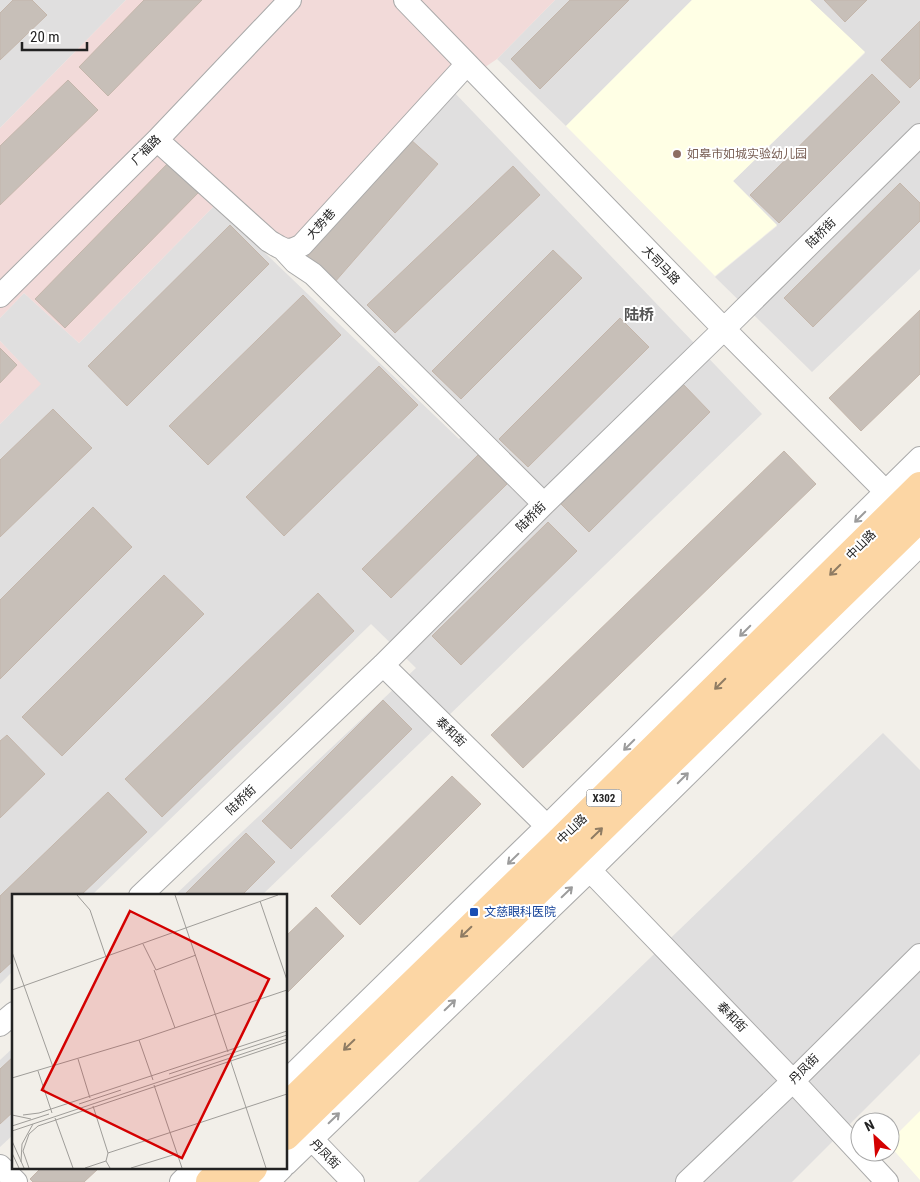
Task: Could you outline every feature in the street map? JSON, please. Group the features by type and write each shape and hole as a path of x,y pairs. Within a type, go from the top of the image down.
{"main road":[{"name":"中山路","path":"295,1127 568,848 910,518 920,486"},
{"path":"210,1182 222,1170"},
{"path":"239,1182 251,1170"}],"street":[{"name":"广福路","path":"0,296 157,140 290,0"},
{"name":"大司马路","path":"405,0 910,518"},
{"name":"大势巷","path":"284,250 295,249 302,245 467,64"},
{"name":"陆桥街","path":"142,894 383,665 920,135"},
{"path":"157,140 269,241 284,250 295,262 313,274 544,504"},
{"path":"288,1079 568,848 910,518 920,458"},
{"name":"泰和街","path":"383,665 568,848 793,1081 879,1180"},
{"name":"丹凤街","path":"687,1182 793,1081 920,955"},
{"path":"0,1026 12,1015"},
{"path":"288,1156 295,1127"},
{"name":"丹凤街","path":"295,1127 353,1182"},
{"path":"0,1166 16,1182"},
{"path":"181,1182 193,1170"},
{"path":"268,1182 280,1170"}],"shaded area":[{"path":"0,0 126,0 0,128"},
{"path":"126,0 555,0 497,59 451,90 296,260 215,205 79,343 24,293 0,318 0,128"},
{"path":"555,0 692,0 566,126 497,59"},
{"name":"如皋市如城实验幼儿园","path":"692,0 810,0 865,52 733,181 777,225 715,276 566,126"},
{"path":"810,0 920,0 920,269 812,372 715,277 777,226 733,181 865,53"},
{"path":"452,90 762,414 263,894 176,894 416,668 371,624 93,894 12,894 12,972 0,984 0,424 40,384 0,341 0,318 24,293 79,343 215,205 459,439 477,424 296,260"},
{"path":"0,341 41,384 0,424"},
{"path":"883,733 920,770 920,1054 862,1112 850,1112 850,1124 792,1182 418,1182"},
{"path":"12,1049 12,1136 0,1147 0,1060"},
{"path":"920,1111 920,1180 900,1157 900,1131"}],"building":[{"path":"13,0 32,0 47,15 0,60 0,13"},
{"path":"144,0 202,0 108,96 79,67"},
{"path":"570,0 629,0 540,89 511,59"},
{"path":"824,0 867,0 845,22"},
{"path":"920,21 920,78 910,88 881,60"},
{"path":"872,74 900,102 779,223 750,195"},
{"path":"68,80 98,110 0,205 0,146"},
{"path":"410,139 438,164 334,283 306,258"},
{"path":"171,160 201,190 65,328 35,299"},
{"path":"513,166 540,195 395,333 367,305"},
{"path":"900,183 920,203 920,221 813,327 784,298"},
{"path":"230,225 269,264 127,406 88,366"},
{"path":"553,250 582,278 461,399 432,371"},
{"path":"303,295 341,335 208,465 169,426"},
{"path":"920,310 920,374 861,431 829,398"},
{"path":"620,318 649,347 528,467 499,439"},
{"path":"0,348 17,365 0,383"},
{"path":"379,366 418,405 284,536 246,497"},
{"path":"682,383 710,412 589,532 561,504"},
{"path":"53,409 92,448 0,537 0,460"},
{"path":"784,451 816,484 523,768 491,735"},
{"path":"478,455 507,484 391,598 362,569"},
{"path":"93,507 132,547 0,679 0,600"},
{"path":"548,522 577,551 461,665 432,636"},
{"path":"164,575 204,614 62,756 22,717"},
{"path":"318,593 354,631 162,817 125,779"},
{"path":"383,700 412,729 291,849 262,821"},
{"path":"7,735 45,774 0,818 0,741"},
{"path":"452,776 481,804 360,925 331,896"},
{"path":"108,792 147,832 82,894 12,894 12,962 0,973 0,896"},
{"path":"246,833 275,862 243,894 185,894"},
{"path":"316,907 344,936 288,992 288,934"},
{"path":"12,1058 12,1113 0,1124 0,1069"},
{"path":"39,1170 97,1170 84,1182 33,1182 30,1179"}],"place":[{"name":"如皋市如城实验幼儿园","path":"677,154"},
{"name":"文慈眼科医院","path":"474,912"}],"district":[{"name":"陆桥","path":"639,315"}]}
